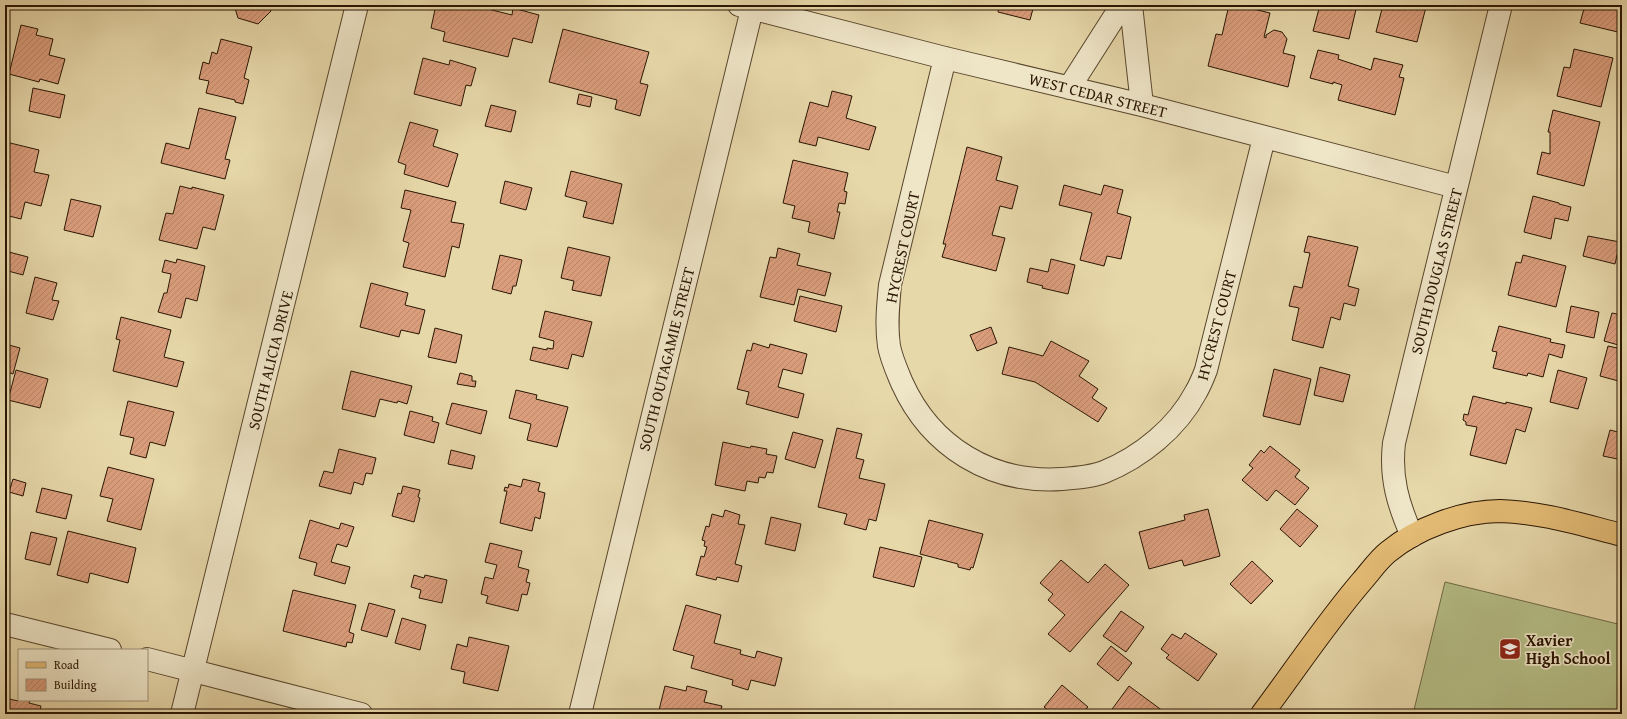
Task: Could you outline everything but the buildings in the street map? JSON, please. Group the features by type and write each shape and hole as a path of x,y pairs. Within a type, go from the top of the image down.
{"main road":[{"path":"1262,714 1349,596 1388,552 1412,536 1430,527 1475,514 1499,511 1537,515 1622,535"}],"street":[{"name":"SOUTH ALICIA DRIVE","path":"182,714 357,5"},
{"path":"1069,88 1123,5"},
{"path":"1131,5 1142,105"},
{"name":"SOUTH DOUGLAS STREET","path":"1412,536 1401,511 1394,483 1392,468 1394,443 1501,5"},
{"name":"WEST CEDAR STREET","path":"748,6 946,58 1142,105 1456,187"},
{"name":"SOUTH OUTAGAMIE STREET","path":"580,714 748,6"},
{"name":"HYCREST COURT","path":"946,58 890,285 887,318 889,346 907,393 919,412 934,431 949,446 970,459 995,470 1021,477 1050,480 1077,478 1103,472 1147,448 1166,431 1183,412 1196,393 1206,370 1264,138"},
{"path":"5,624 106,649"},
{"path":"148,659 361,714"}],"green space":[{"path":"1445,582 1622,625 1622,714 1413,714"}],"place":[{"name":"Xavier High School","path":"1510,649"}]}
